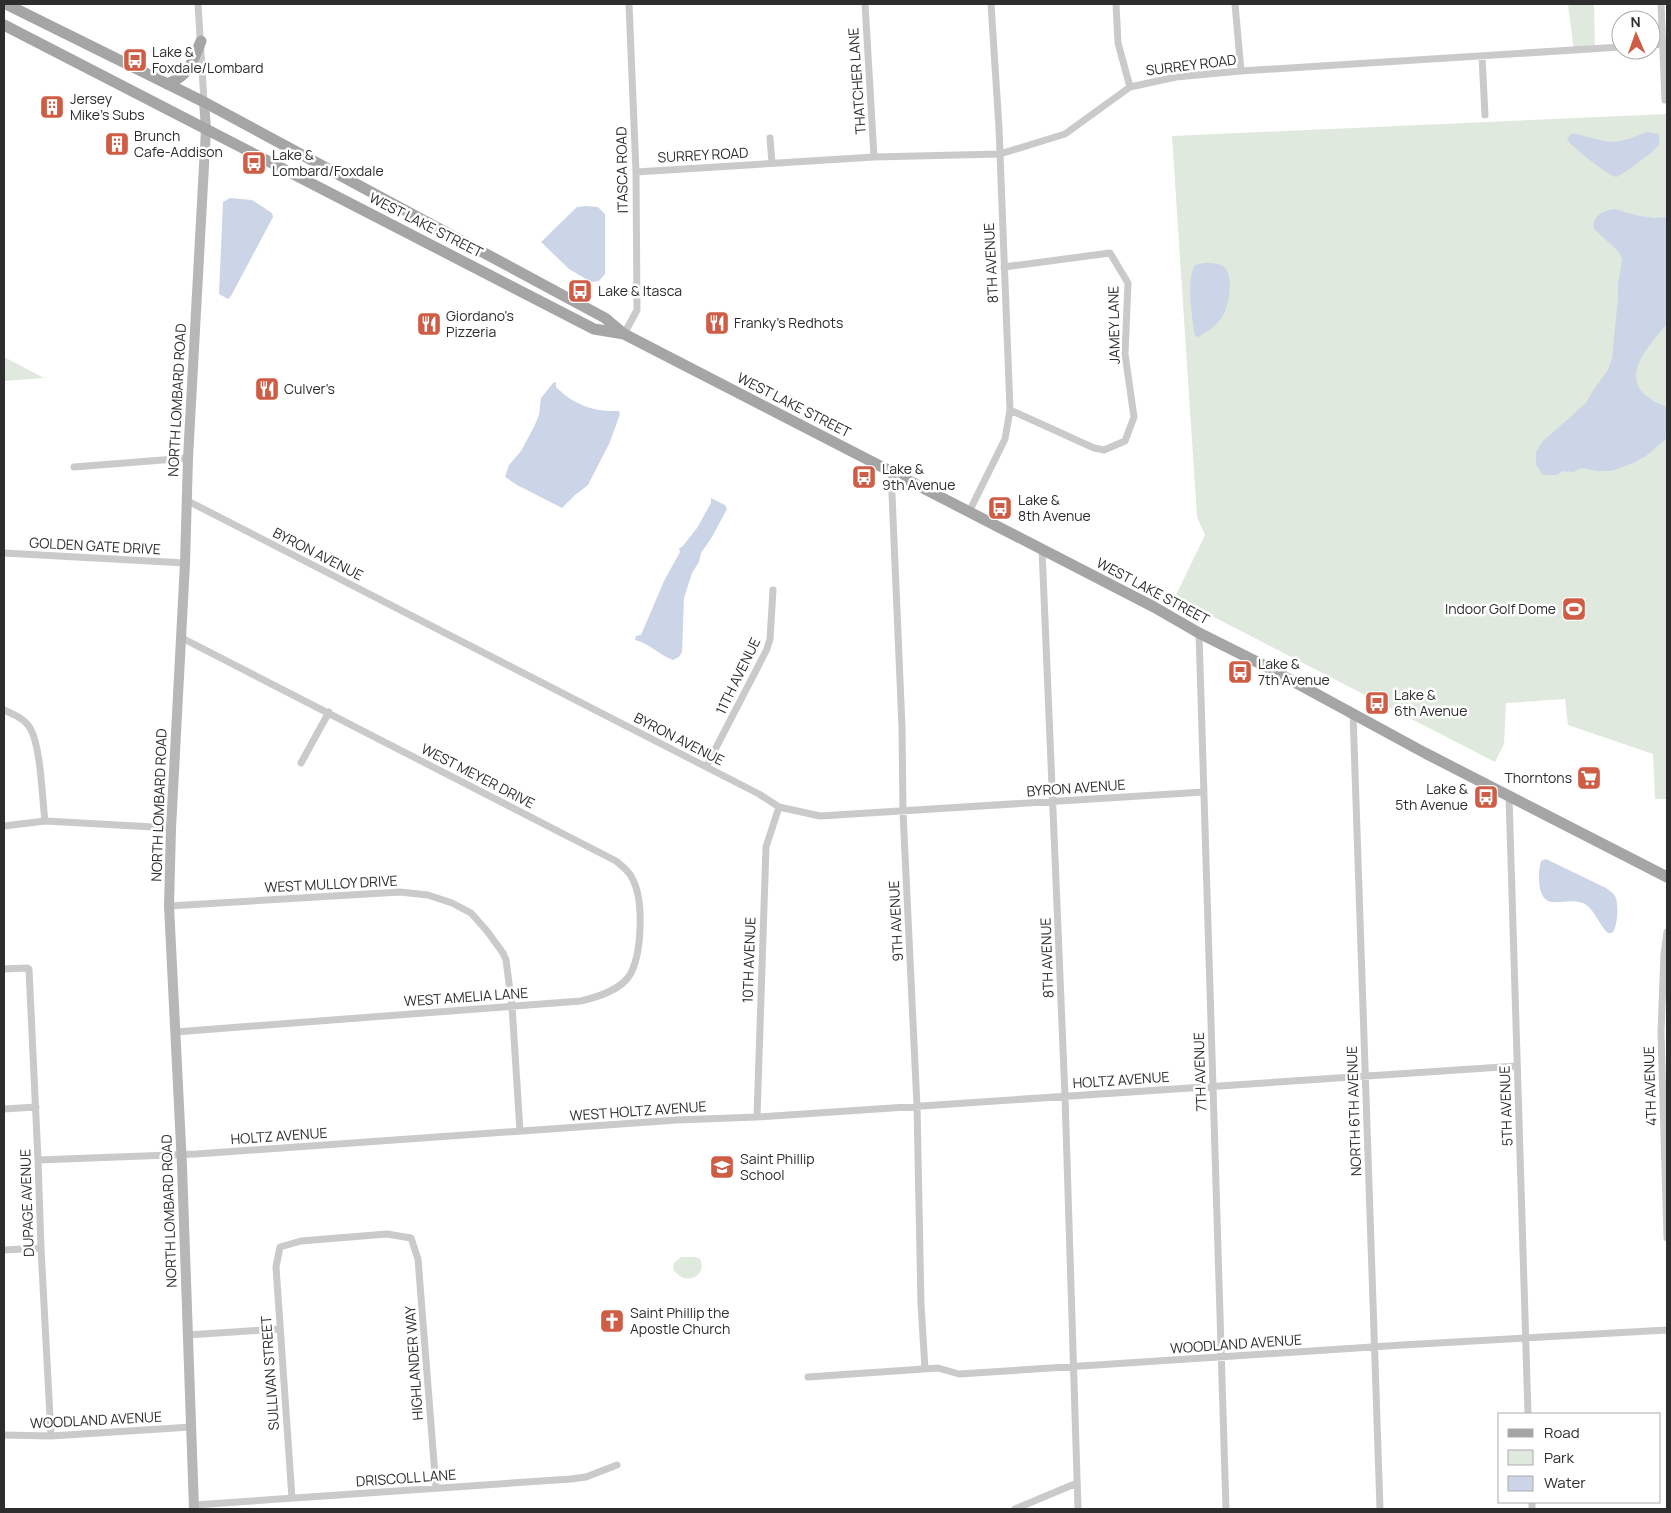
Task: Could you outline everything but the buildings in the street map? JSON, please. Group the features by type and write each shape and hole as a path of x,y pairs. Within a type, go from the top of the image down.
{"main road":[{"name":"WEST LAKE STREET","path":"6,4 204,102 611,322 624,334 1042,549 1199,633 1353,712 1421,751 1667,877"},
{"name":"WEST LAKE STREET","path":"4,25 594,329 624,334"},
{"path":"167,84 180,78 187,71 200,41"}],"street":[{"path":"198,4 204,102"},
{"name":"ITASCA ROAD","path":"624,334 637,310 636,172 629,4"},
{"name":"THATCHER LANE","path":"865,4 874,157"},
{"name":"8TH AVENUE","path":"969,512 1005,439 1010,410 1000,154 991,4"},
{"path":"1116,4 1118,43 1130,86"},
{"path":"1235,4 1241,71"},
{"path":"1661,4 1665,100"},
{"name":"SURREY ROAD","path":"636,172 874,157 1000,154 1065,134 1130,86 1176,77 1241,71 1611,48"},
{"path":"1482,56 1485,114"},
{"name":"NORTH LOMBARD ROAD","path":"194,1507 181,1154 169,906 188,458 206,129 204,102"},
{"path":"770,138 772,163"},
{"name":"JAMEY LANE","path":"1004,267 1110,253 1128,283 1125,349 1134,417 1125,441 1104,450 1094,448 1010,410"},
{"path":"74,467 188,458"},
{"name":"9TH AVENUE","path":"891,471 902,727 903,812 917,1106 920,1304 925,1369"},
{"name":"BYRON AVENUE","path":"186,500 759,794 779,807 820,816 1204,792"},
{"name":"8TH AVENUE","path":"1042,549 1065,1096 1078,1509"},
{"name":"GOLDEN GATE DRIVE","path":"4,554 185,563"},
{"name":"11TH AVENUE","path":"706,767 767,649 770,639 772,590"},
{"name":"7TH AVENUE","path":"1199,633 1226,1509"},
{"name":"WEST MEYER DRIVE","path":"180,637 616,861"},
{"path":"4,710 29,726 36,742 45,821"},
{"path":"301,763 329,712"},
{"name":"NORTH 6TH AVENUE","path":"1353,712 1380,1509"},
{"name":"5TH AVENUE","path":"1509,796 1528,1413"},
{"name":"10TH AVENUE","path":"757,1117 766,847 779,807"},
{"path":"4,826 45,821 171,828"},
{"name":"WEST AMELIA LANE","path":"174,1032 581,1002 598,997 621,985 630,974 637,952 639,902 633,878 616,861"},
{"name":"WEST MULLOY DRIVE","path":"169,906 387,892 428,895 452,903 471,914 487,931 506,960 512,1006 520,1131"},
{"name":"4TH AVENUE","path":"1667,932 1664,954 1661,1032 1667,1238"},
{"name":"DUPAGE AVENUE","path":"4,969 29,969 36,1107 40,1248 51,1436"},
{"name":"HOLTZ AVENUE","path":"757,1117 1517,1066"},
{"path":"4,1109 36,1107"},
{"name":"WEST HOLTZ AVENUE","path":"520,1131 677,1120 757,1117"},
{"name":"HOLTZ AVENUE","path":"38,1160 181,1154 520,1131"},
{"name":"SULLIVAN STREET","path":"292,1498 276,1267 280,1247 301,1240 387,1234 411,1238"},
{"name":"HIGHLANDER WAY","path":"411,1238 418,1260 436,1488"},
{"path":"4,1250 40,1248"},
{"path":"187,1335 280,1329"},
{"name":"WOODLAND AVENUE","path":"808,1377 938,1368 959,1374 1667,1330"},
{"name":"WOODLAND AVENUE","path":"4,1435 51,1436 191,1427"},
{"name":"DRISCOLL LANE","path":"194,1507 586,1477 617,1466"},
{"path":"1015,1509 1077,1483"}],"green space":[{"path":"1568,4 1594,4 1595,51 1574,53"},
{"path":"1667,114 1667,799 1655,799 1653,754 1568,725 1565,699 1506,703 1504,744 1495,762 1175,597 1205,535 1197,517 1172,136"},
{"path":"4,357 44,378 4,381"},
{"path":"681,1257 700,1259 702,1265 698,1275 683,1278 673,1269 674,1263"}],"water":[{"path":"1646,132 1658,134 1660,140 1658,146 1638,163 1616,177 1590,160 1567,139 1571,134 1576,134 1611,142 1626,140"},
{"path":"230,198 252,200 272,213 273,217 228,299 219,294 223,202"},
{"path":"577,207 598,207 605,214 605,274 599,281 591,282 569,269 541,242"},
{"path":"1615,209 1639,216 1667,217 1667,324 1641,358 1636,380 1641,390 1650,399 1667,407 1667,438 1646,456 1611,471 1581,468 1573,472 1563,471 1557,475 1542,474 1536,465 1536,452 1542,442 1586,403 1608,370 1612,359 1622,260 1619,252 1594,229 1594,224 1599,215"},
{"path":"1204,263 1223,266 1227,270 1230,291 1227,306 1222,317 1198,337 1195,336 1192,319 1190,289 1192,272 1195,265"},
{"path":"556,382 556,387 577,403 593,409 619,411 620,414 610,442 588,485 562,508 505,477 509,465 521,451 534,427 539,415 541,398 553,383"},
{"path":"711,498 725,505 727,509 701,553 699,562 692,573 684,598 682,652 679,657 673,660 635,640 636,636 641,635 664,581 680,552 679,548 682,547 697,528 711,503"},
{"path":"1546,859 1606,888 1615,896 1617,915 1616,926 1612,933 1608,933 1587,905 1575,901 1552,902 1543,896 1539,885 1539,872 1541,861"}],"place":[{"name":"Lake & Foxdale/Lombard","path":"135,60"},
{"name":"Jersey Mike's Subs","path":"52,107"},
{"name":"Brunch Cafe-Addison","path":"117,144"},
{"name":"Lake & Lombard/Foxdale","path":"254,163"},
{"name":"Lake & Itasca","path":"580,291"},
{"name":"Franky's Redhots","path":"717,323"},
{"name":"Giordano's Pizzeria","path":"429,324"},
{"name":"Culver's","path":"267,389"},
{"name":"Lake & 9th Avenue","path":"864,477"},
{"name":"Lake & 8th Avenue","path":"1000,508"},
{"name":"Indoor Golf Dome","path":"1574,609"},
{"name":"Lake & 7th Avenue","path":"1240,672"},
{"name":"Lake & 6th Avenue","path":"1377,703"},
{"name":"Thorntons","path":"1589,778"},
{"name":"Lake & 5th Avenue","path":"1486,797"},
{"name":"Saint Phillip School","path":"722,1167"},
{"name":"Saint Phillip the Apostle Church","path":"612,1321"}]}
